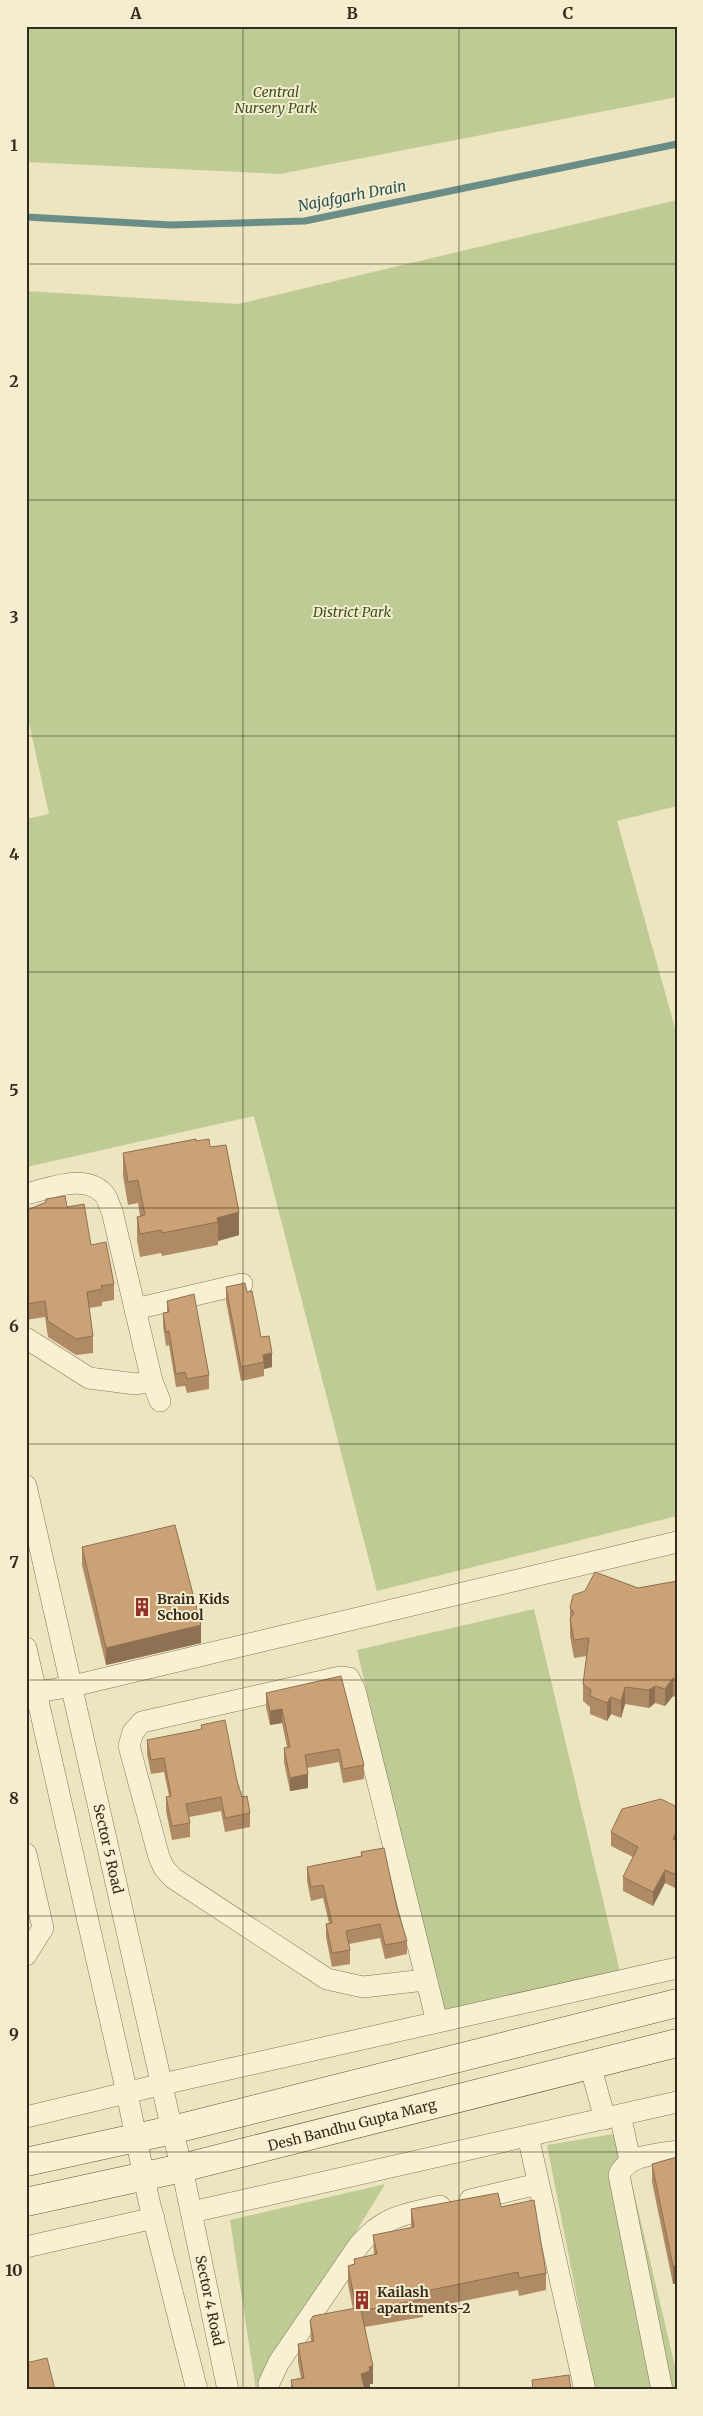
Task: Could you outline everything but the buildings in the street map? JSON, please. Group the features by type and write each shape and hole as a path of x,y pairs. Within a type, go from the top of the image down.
{"street":[{"path":"27,1206 78,1183 93,1186 104,1193 112,1211 152,1381 160,1401"},
{"path":"134,1309 242,1284"},
{"path":"26,1338 89,1378 136,1384 152,1381"},
{"name":"Sector 5 Road","path":"26,1486 192,2212"},
{"path":"31,1693 73,1686 677,1542"},
{"path":"26,1648 31,1693 127,2093 154,2218 197,2390"},
{"path":"425,1980 362,1987 327,1979 173,1878 164,1868 159,1857 129,1746 133,1732 142,1722 340,1677 349,1678 355,1690 425,1980 437,2022"},
{"path":"26,1854 43,1928 26,1955"},
{"path":"26,2117 163,2084 677,1968"},
{"path":"26,2162 135,2136 172,2130 677,2003"},
{"name":"Desh Bandhu Gupta Marg","path":"26,2202 182,2168 677,2043"},
{"path":"590,2065 630,2160"},
{"path":"192,2212 677,2102"},
{"path":"528,2136 585,2390"},
{"path":"662,2390 619,2176 623,2166 630,2160 677,2151"},
{"path":"269,2390 268,2383 279,2362 359,2245 374,2228 394,2216 538,2184"},
{"name":"Sector 4 Road","path":"192,2212 228,2390"},
{"path":"26,2247 154,2218"}],"green space":[{"name":"Central Nursery Park","path":"26,26 677,26 677,97 280,174 26,162"},
{"name":"District Park","path":"677,200 677,806 617,821 677,1035 677,1516 377,1591 254,1116 26,1167 26,819 49,814 26,709 26,291 238,304"},
{"path":"534,1609 621,1976 443,2017 357,1650"},
{"path":"620,2133 677,2375 677,2390 595,2390 547,2145"},
{"path":"385,2184 260,2390 256,2390 230,2220"}],"waterway":[{"name":"Najafgarh Drain","path":"26,217 171,225 305,221 677,144"}],"place":[{"name":"Brain Kids School","path":"142,1607"},
{"name":"Kailash apartments-2","path":"362,2300"}]}
